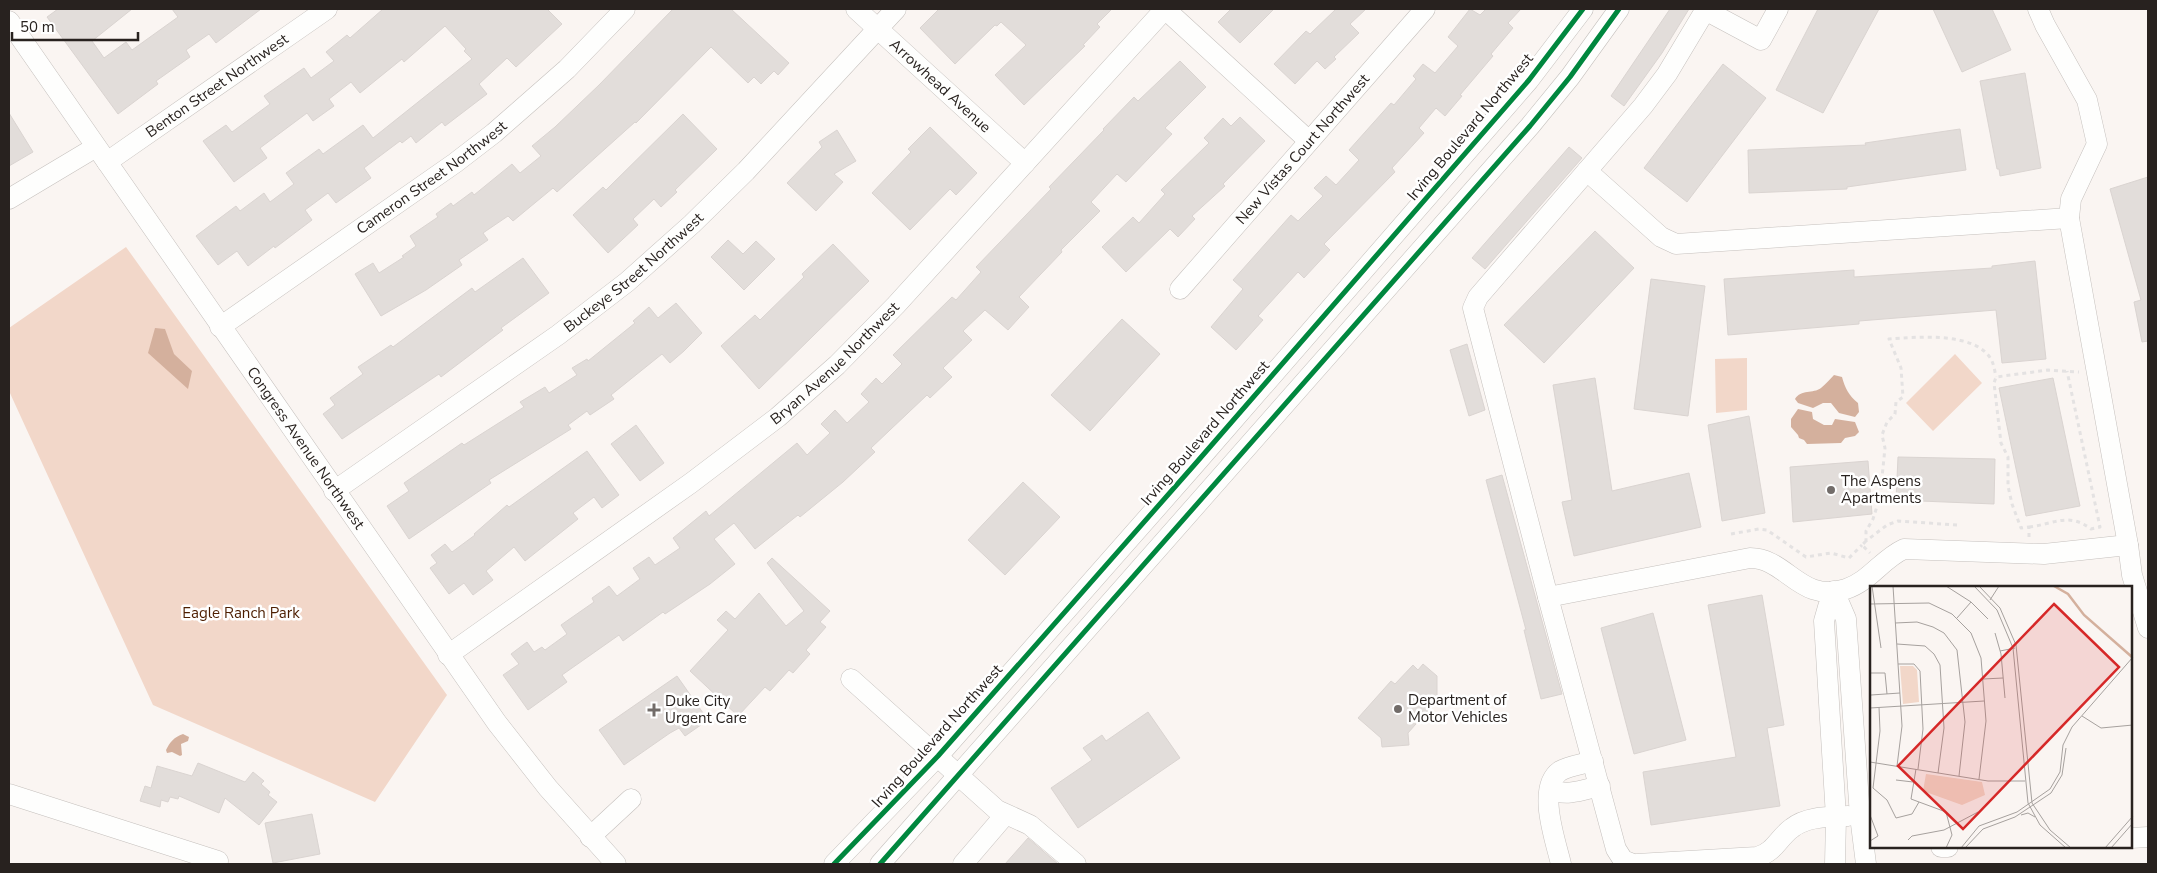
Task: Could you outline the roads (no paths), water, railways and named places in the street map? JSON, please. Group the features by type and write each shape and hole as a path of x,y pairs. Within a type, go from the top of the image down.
{"street":[{"name":"Benton Street Northwest","path":"9,199 101,155 327,9"},
{"name":"Cameron Street Northwest","path":"220,327 456,163 494,133 567,69 625,9"},
{"name":"Arrowhead Avenue","path":"856,9 1025,163"},
{"name":"Buckeye Street Northwest","path":"334,491 558,335 627,282 692,224 746,171 896,9"},
{"path":"1165,9 1309,141"},
{"name":"Bryan Avenue Northwest","path":"448,654 691,483 778,417 837,365 889,312 1165,9"},
{"name":"New Vistas Court Northwest","path":"1180,289 1425,9"},
{"path":"880,864 1530,126 1619,9"},
{"path":"1633,864 1623,860 1616,849 1473,308 1478,297 1630,123 1667,74 1705,9 1761,40 1778,9"},
{"path":"2038,9 2087,100 2097,144 2071,199 2069,218 2132,575 2148,628"},
{"path":"1577,11 1602,33"},
{"name":"Irving Boulevard Northwest","path":"834,864 938,756 1477,140 1528,80 1577,11"},
{"name":"Congress Avenue Northwest","path":"9,21 334,491 512,743 590,837 616,864"},
{"path":"1587,171 1661,237 1676,244 2069,218"},
{"path":"1548,597 1750,558 1760,558 1768,561 1796,582 1808,588 1834,591 1845,589 1864,580 1897,552 1904,549 2030,554 2128,545"},
{"path":"1834,591 1846,619 1865,816 1866,864"},
{"path":"1834,591 1824,621 1836,817 1836,864"},
{"path":"851,679 958,776 1005,815 1030,825 1076,864"},
{"path":"1561,864 1548,809 1550,789 1554,778 1560,771 1593,761"},
{"path":"1550,789 1558,793 1568,794 1600,786"},
{"path":"9,794 218,861"},
{"path":"590,837 631,799"},
{"path":"963,864 1005,815"},
{"path":"1637,864 1757,857 1772,850 1790,829 1798,824 1814,819 1865,816"},
{"path":"2132,838 2148,837"}],"place":[{"name":"The Aspens Apartments","path":"1831,490"},
{"name":"Department of Motor Vehicles","path":"1398,709"},
{"name":"Duke City Urgent Care","path":"654,710"}],"park label":[{"name":"Eagle Ranch Park","path":"241,613"}]}
